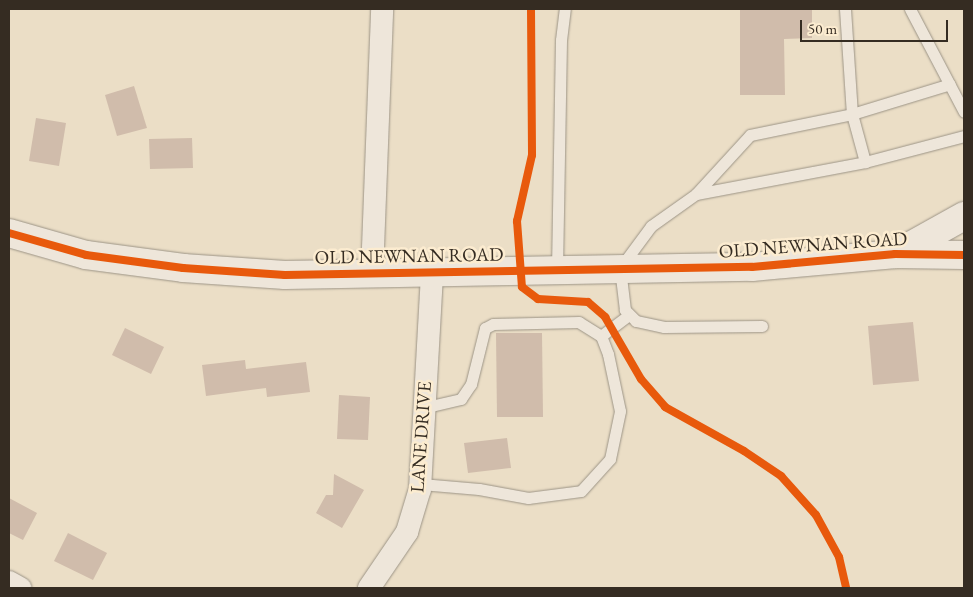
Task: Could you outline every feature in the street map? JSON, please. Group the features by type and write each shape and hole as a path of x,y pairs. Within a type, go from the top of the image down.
{"street":[{"path":"372,274 382,9"},
{"path":"895,254 964,216"},
{"name":"OLD NEWNAN ROAD","path":"9,233 86,255 183,268 285,274 432,274 557,269 752,267 895,254 964,255"},
{"name":"LANE DRIVE","path":"369,588 407,532 420,484 432,274"},
{"path":"9,582 20,588"}],"lane":[{"path":"557,269 561,40 565,9"},
{"path":"845,9 852,114 865,162"},
{"path":"910,9 964,112"},
{"path":"762,326 664,327 636,321 629,315 622,295 620,268 651,226 696,194 750,135 852,114 950,84"},
{"path":"696,194 865,162 964,136"},
{"path":"601,336 629,315"},
{"path":"420,484 478,489 528,498 581,491 610,459 620,411 608,354 601,336 579,322 493,324 485,328 471,384 461,399 425,407"}],"building":[{"path":"740,9 812,9 812,38 784,39 785,95 740,95"},
{"path":"134,86 147,128 117,136 105,95"},
{"path":"36,118 66,123 59,166 29,161"},
{"path":"192,138 193,168 150,169 149,139"},
{"path":"913,322 919,381 873,385 868,326"},
{"path":"125,328 164,347 151,374 112,355"},
{"path":"496,333 542,333 543,417 497,417"},
{"path":"245,360 246,369 306,362 310,392 267,397 266,388 206,396 202,365"},
{"path":"339,395 370,397 368,440 337,439"},
{"path":"507,438 511,468 468,473 464,443"},
{"path":"334,474 364,490 342,528 316,513 326,495 333,495"},
{"path":"9,498 37,513 23,540 9,533"},
{"path":"68,533 107,553 93,580 54,561"}],"cycle path":[{"path":"531,9 532,155 517,221 522,287 538,299 588,302 605,317 641,379 665,407 744,451 781,476 816,515 839,557 846,588"},
{"path":"9,233 86,255 183,268 285,275 752,267 895,254 964,255"}]}
